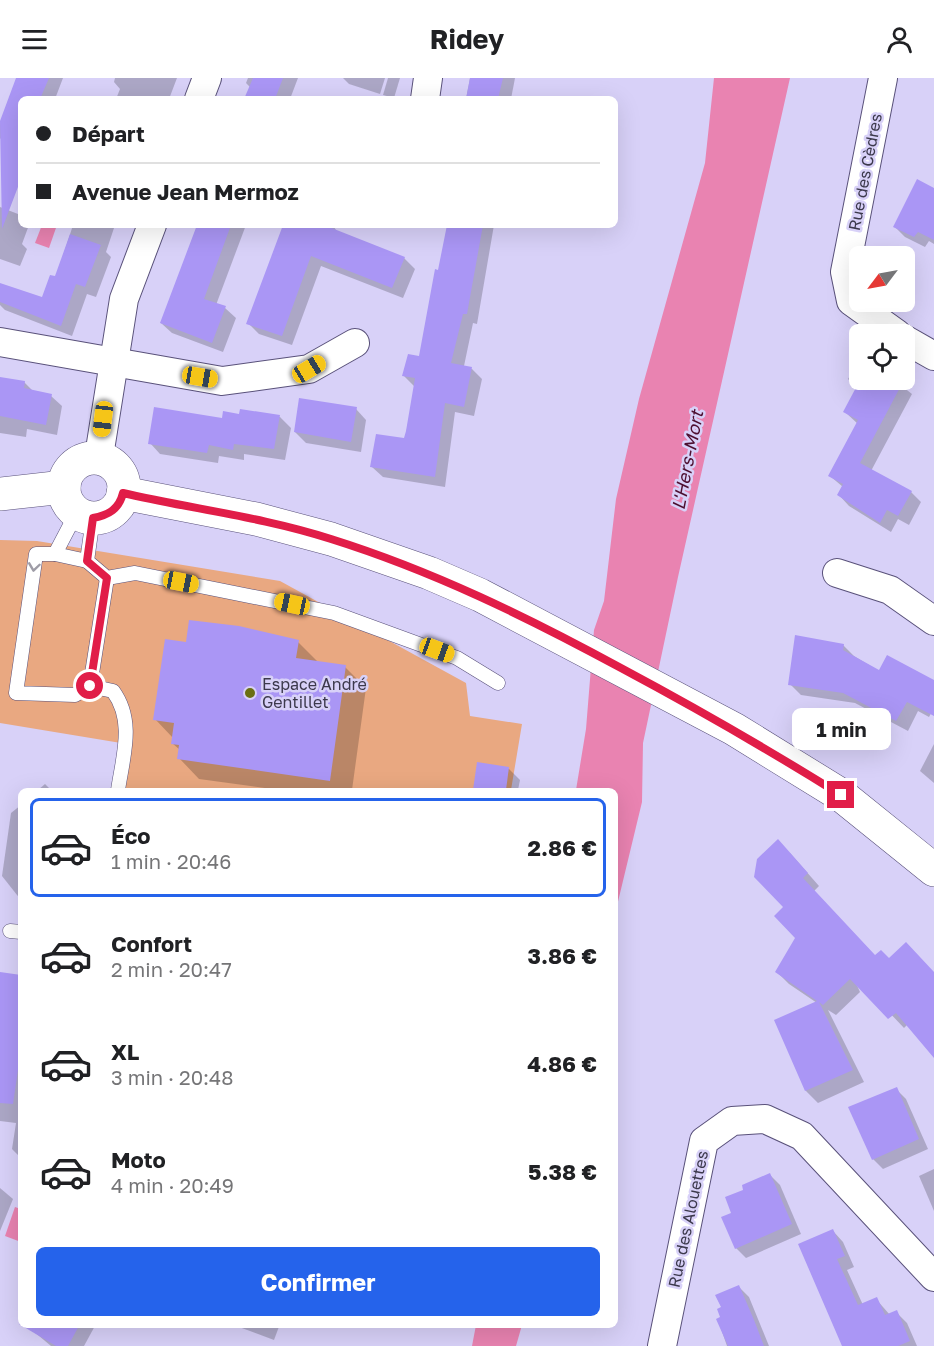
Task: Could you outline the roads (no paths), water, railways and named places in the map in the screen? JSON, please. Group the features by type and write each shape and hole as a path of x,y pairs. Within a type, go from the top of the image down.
{"street":[{"path":"200,96 207,78"},
{"path":"425,96 428,78"},
{"name":"Rue des Cèdres","path":"883,78 845,272 851,301 883,324"},
{"path":"99,456 112,362 124,299 151,228"},
{"path":"0,342 222,381 309,369 355,343"},
{"path":"915,345 934,356"},
{"path":"0,494 24,493 78,506 114,511 121,502 123,493 123,479 117,468 99,456 80,461 68,472 78,506"},
{"path":"123,493 256,519 331,538 429,573 528,618 734,729 841,795 934,870"},
{"path":"837,573 891,590 934,621"},
{"name":"Rue des Alouettes","path":"662,1346 704,1141 732,1121 765,1119 802,1136 934,1277"}],"lane":[{"path":"55,555 78,506"},
{"path":"78,506 87,561"},
{"path":"107,578 87,561 36,554 16,693 75,694 90,686 112,691 123,704 127,725 118,788"},
{"path":"107,578 135,573 334,613 457,658 498,684"},
{"path":"90,686 107,578"}],"water":[{"name":"L'Hers-Mort","path":"714,78 790,78 643,743 642,802 618,902 618,788 576,788 586,729 594,630 604,601 616,499 639,399 705,163"},
{"path":"41,228 56,228 49,248 35,243"},
{"path":"15,1207 18,1208 18,1241 5,1236"},
{"path":"475,1328 521,1328 516,1346 472,1346"}],"place":[{"name":"Espace André Gentillet","path":"250,693"}]}
